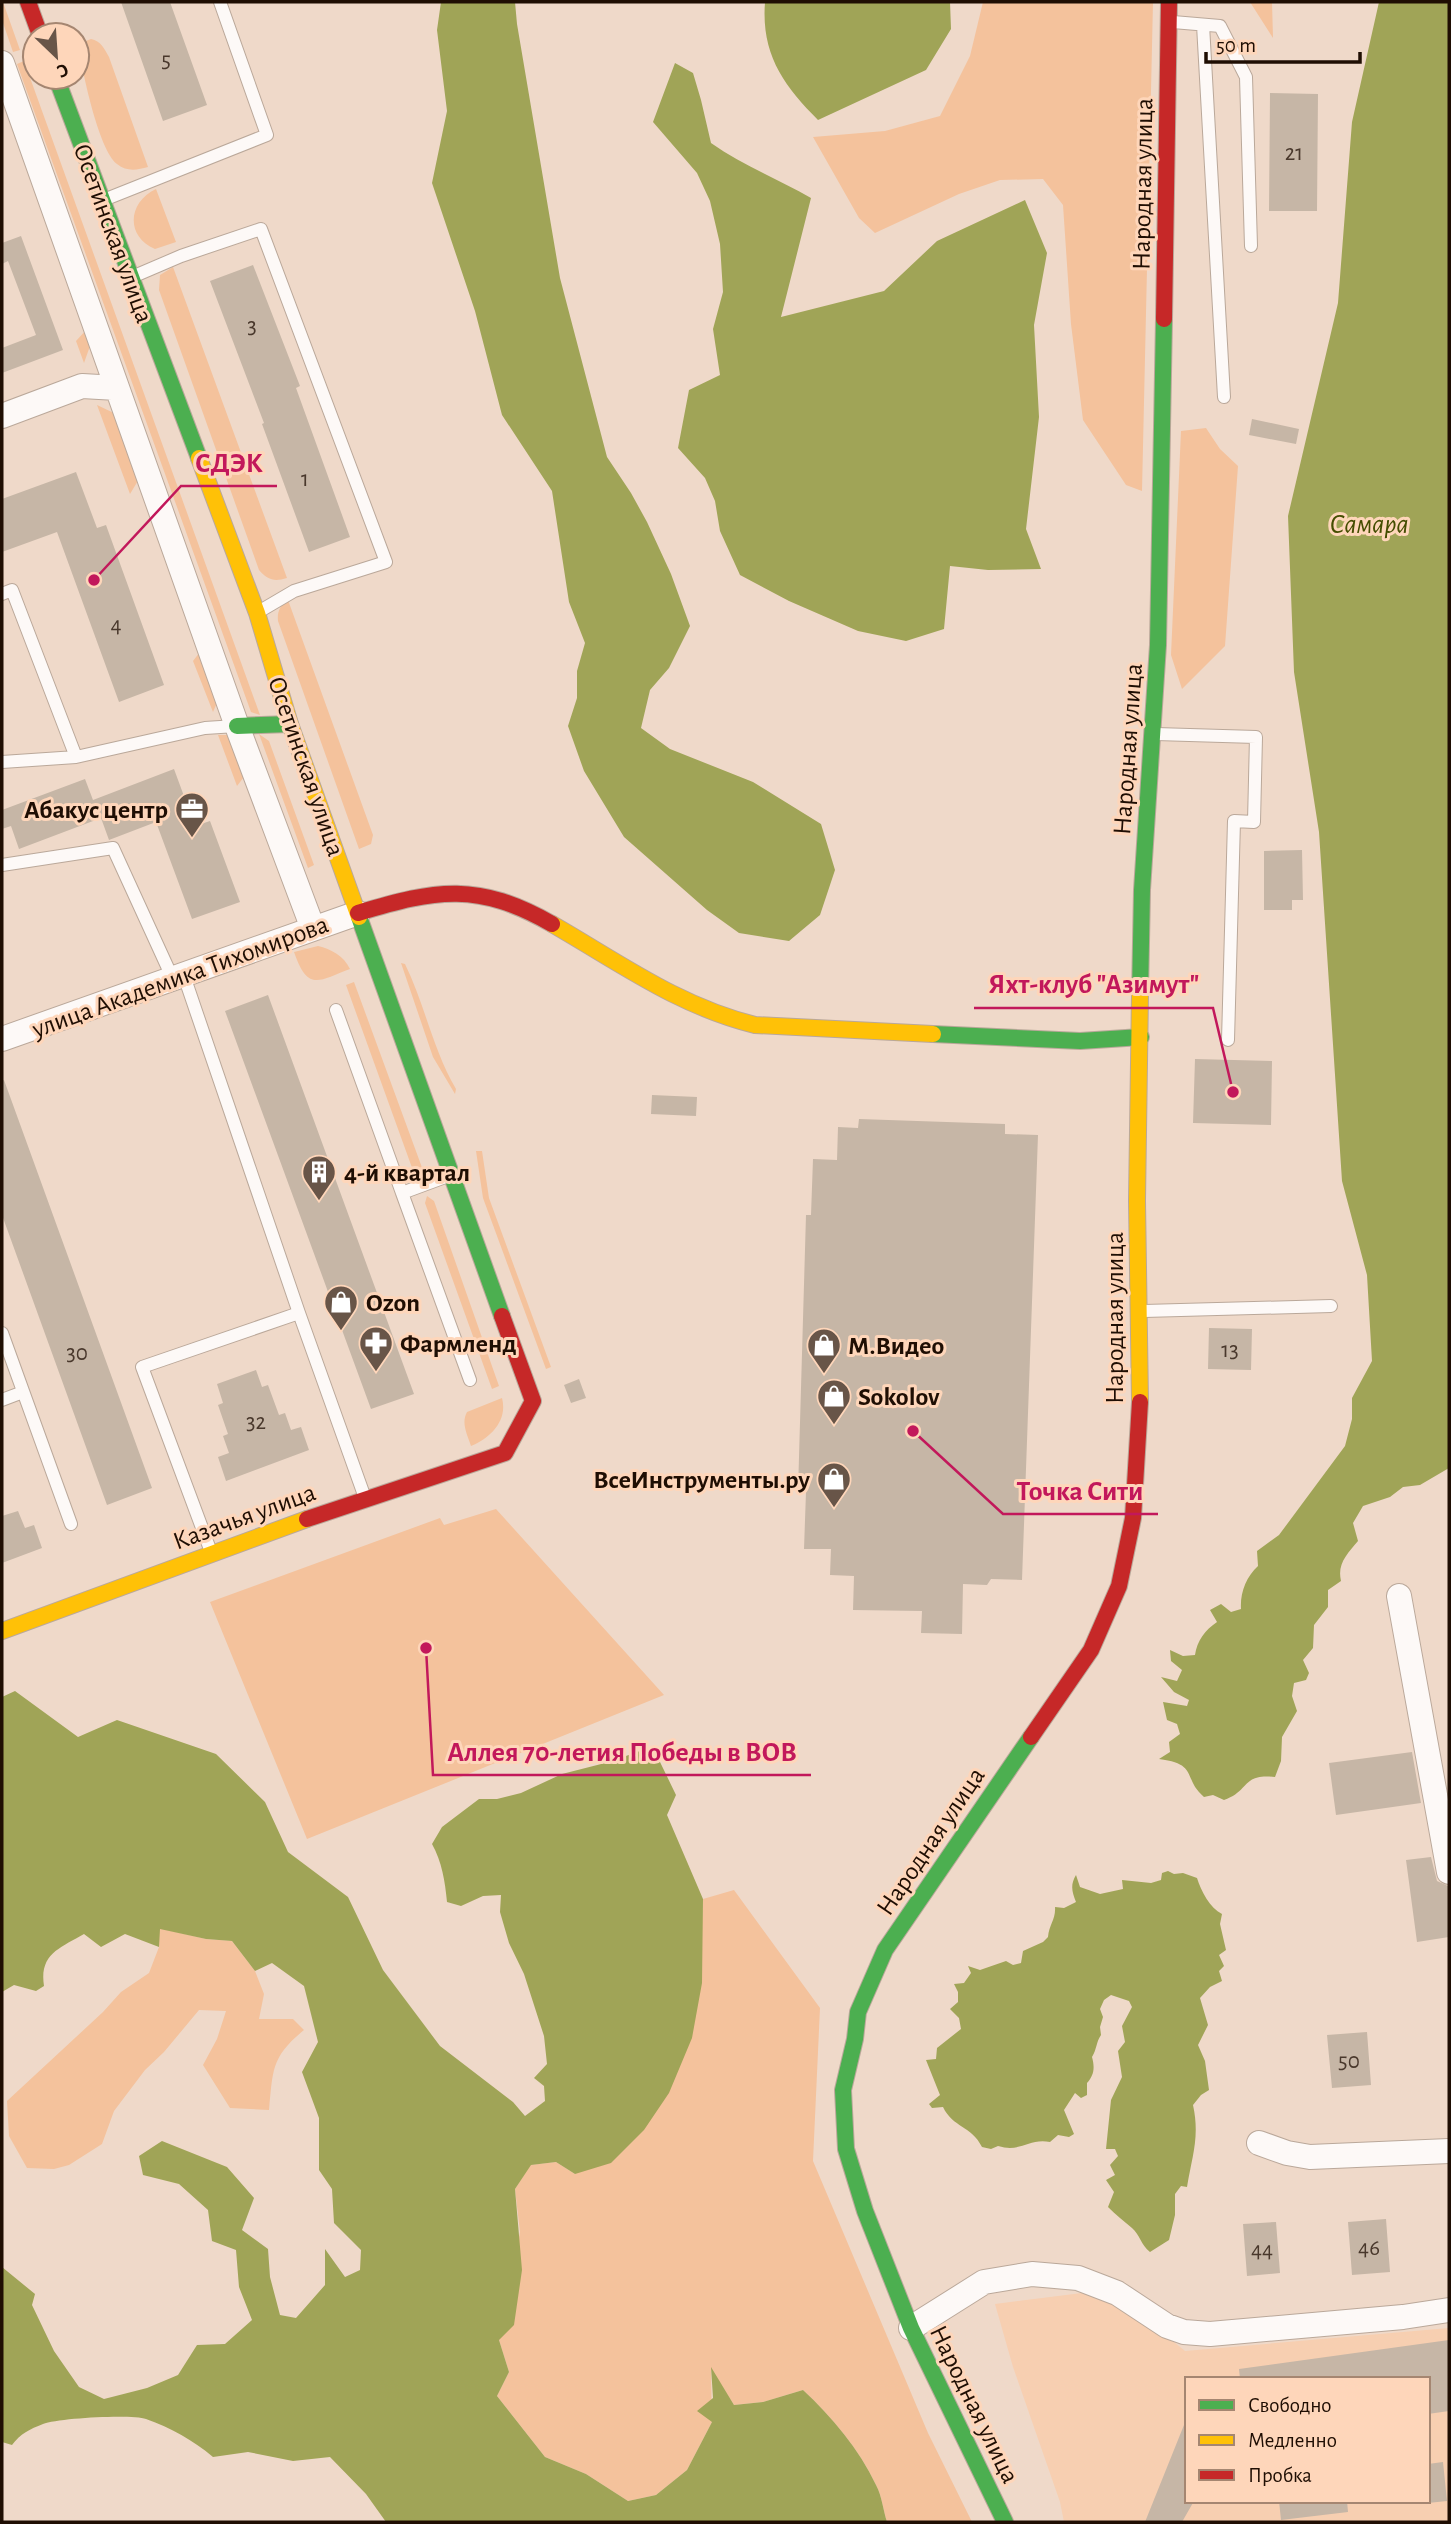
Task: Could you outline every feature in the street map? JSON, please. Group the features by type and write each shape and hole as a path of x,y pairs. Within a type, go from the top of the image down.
{"street":[{"path":"28,2 35,21"},
{"name":"Народная улица","path":"1005,2522 911,2328 865,2211 846,2149 843,2090 855,2039 858,2012 885,1950 1091,1650 1119,1586 1133,1518 1140,1396 1137,1201 1142,890 1158,631 1170,2"},
{"name":"Осетинская улица","path":"2,63 237,726 309,918"},
{"name":"Осетинская улица","path":"61,91 257,613 290,724 533,1401 505,1453"},
{"path":"2,416 82,386 117,388"},
{"path":"237,726 290,724"},
{"path":"358,913 438,894 483,895 528,911 696,1009 755,1025 1080,1041 1141,1037"},
{"name":"улица Академика Тихомирова","path":"2,1039 358,913"},
{"name":"Казачья улица","path":"2,1631 366,1498 505,1453"},
{"path":"1399,1596 1449,1872"},
{"path":"1259,2143 1287,2153 1310,2157 1449,2151"},
{"path":"911,2328 984,2282 1032,2274 1078,2278 1117,2293 1167,2326 1184,2332 1210,2334 1403,2317 1449,2310"}],"lane":[{"path":"102,201 267,135 220,2"},
{"path":"1169,22 1220,26 1246,77 1251,246"},
{"path":"1203,24 1224,397"},
{"path":"130,278 181,256 261,229 386,562 294,591 257,613"},
{"path":"2,594 12,590 76,757"},
{"path":"2,762 76,757 205,729 237,726"},
{"path":"1152,734 1256,737 1254,822 1234,821 1228,1040"},
{"path":"2,865 113,848 178,975 366,1498"},
{"path":"336,1010 470,1380"},
{"path":"402,1193 452,1175"},
{"path":"1140,1311 1331,1306"},
{"path":"211,1553 142,1367 299,1313"},
{"path":"2,1333 71,1524"},
{"path":"2,1400 23,1392"}],"shaded area":[{"path":"3,2 20,50 13,52 2,20"},
{"path":"983,2 1153,2 1142,491 1126,485 1083,420 1071,324 1063,205 1043,179 1000,180 959,194 875,233 859,218 813,137 885,131 940,116 970,56"},
{"path":"1250,2 1272,2 1273,38"},
{"path":"91,39 100,43 109,57 148,167 132,170 117,164 103,142 88,91 91,91"},
{"path":"27,91 35,91 260,715 251,712"},
{"path":"156,189 176,242 155,249 139,236 134,219 140,202"},
{"path":"173,267 287,578 272,579 259,570 159,290 160,275"},
{"path":"87,329 90,346 84,363 76,341"},
{"path":"97,405 116,414 139,479 130,494"},
{"path":"1206,428 1220,449 1238,466 1225,646 1182,689 1171,655 1181,431"},
{"path":"288,600 373,835 371,844 359,849 278,621 280,609"},
{"path":"203,648 219,698 213,712 193,661"},
{"path":"259,734 269,741 314,865 308,868"},
{"path":"218,735 227,735 247,773 237,786"},
{"path":"318,946 337,954 350,969 322,979 309,978 299,965 294,952"},
{"path":"401,963 405,964 412,980 441,1059 456,1089 455,1094 433,1057"},
{"path":"354,982 424,1173 415,1176 346,985"},
{"path":"476,1151 482,1151 489,1198 551,1367 546,1369 483,1198"},
{"path":"427,1196 434,1201 499,1386 492,1389 425,1203"},
{"path":"502,1398 502,1414 496,1428 471,1446 466,1433 467,1412"},
{"path":"496,1509 664,1695 307,1839 210,1602 440,1518 444,1525"},
{"path":"734,1890 820,2008 813,2161 928,2433 972,2522 887,2522 878,2489 862,2459 834,2422 803,2390 763,2402 734,2405 711,2369 712,2422 687,2470 656,2495 628,2501 586,2474 545,2457 497,2396 509,2372 499,2340 520,2232 515,2189 530,2165 556,2162 575,2174 701,1936 703,1899"},
{"path":"159,1928 206,1939 232,1941 255,1971 264,1994 259,2019 293,2019 304,2030 279,2057 273,2074 269,2110 230,2108 203,2065 217,2039 226,2011 199,2010 145,2070 114,2111 102,2144 69,2165 54,2169 27,2168 9,2136 7,2101 121,1992 149,1973 159,1947"},
{"path":"1082,2293 1142,2316 1185,2351 1449,2328 1449,2522 1064,2522 1060,2502 1013,2367 995,2304"}],"water":[{"path":"441,2 515,2 560,278 607,457 647,522 671,574 690,626 669,668 650,690 641,728 670,749 753,782 821,824 835,870 820,915 789,941 739,933 707,910 624,837 584,771 568,726 577,698 577,671 585,643 569,602 552,491 502,415 475,311 432,183 447,111 437,30"},
{"path":"765,2 950,2 951,29 926,70 818,120 794,94 777,67 767,37"},
{"name":"Самара","path":"1379,2 1449,2 1449,1468 1420,1485 1403,1487 1390,1497 1363,1506 1353,1523 1358,1541 1342,1564 1341,1581 1328,1590 1328,1607 1314,1625 1313,1648 1303,1660 1309,1673 1306,1680 1294,1683 1292,1696 1297,1711 1282,1737 1281,1761 1275,1777 1264,1776 1251,1780 1224,1800 1213,1795 1204,1797 1185,1768 1172,1761 1159,1759 1170,1752 1169,1742 1180,1734 1177,1724 1167,1720 1163,1702 1187,1706 1189,1700 1174,1692 1161,1677 1177,1681 1182,1670 1171,1661 1170,1650 1183,1656 1195,1655 1202,1636 1217,1622 1210,1610 1221,1604 1231,1612 1241,1609 1245,1586 1258,1566 1257,1551 1279,1535 1345,1446 1352,1419 1352,1398 1372,1361 1367,1275 1342,1181 1319,832 1294,672 1288,516 1338,303 1352,122"},
{"path":"675,63 693,73 711,143 811,198 781,317 884,291 937,241 1025,200 1047,253 1034,325 1039,417 1026,529 1041,569 988,570 950,566 944,629 906,641 858,631 789,601 740,575 720,531 715,501 705,478 678,448 689,390 720,375 713,329 723,292 720,244 710,201 697,173 653,122"},
{"path":"15,1691 78,1737 117,1720 216,1754 265,1802 288,1852 348,1897 383,1970 440,2046 513,2102 525,2116 545,2101 544,2086 534,2078 547,2064 544,2036 524,1974 509,1943 500,1912 501,1895 483,1896 461,1906 447,1902 442,1872 432,1844 442,1827 479,1799 497,1799 521,1793 562,1774 640,1751 660,1762 676,1795 667,1815 703,1899 702,1983 692,2038 669,2093 644,2130 611,2163 575,2174 556,2162 531,2165 515,2189 522,2270 514,2325 499,2340 509,2372 497,2396 545,2457 586,2474 628,2501 656,2495 687,2470 712,2422 697,2411 713,2398 711,2367 734,2405 763,2402 803,2390 834,2422 862,2459 878,2489 887,2522 386,2522 366,2494 330,2457 293,2461 248,2452 213,2457 164,2426 146,2419 126,2417 78,2418 51,2422 26,2432 12,2445 2,2442 2,2267 35,2294 32,2305 54,2351 79,2387 104,2399 147,2388 178,2375 197,2345 225,2344 252,2320 239,2287 236,2250 212,2241 208,2210 179,2184 143,2175 139,2156 162,2141 227,2167 254,2198 242,2230 268,2249 270,2277 280,2315 296,2318 325,2285 325,2249 345,2277 360,2270 361,2250 334,2223 332,2189 319,2170 319,2118 302,2072 318,2042 304,1986 272,1963 255,1971 232,1941 206,1939 160,1929 159,1947 125,1934 101,1947 84,1934 59,1948 48,1959 43,1975 44,1986 36,1991 14,1985 2,1992 2,1697"},
{"path":"1168,1871 1197,1878 1206,1899 1222,1914 1220,1924 1226,1950 1219,1955 1224,1966 1219,1971 1222,1981 1210,1987 1200,1998 1208,2025 1198,2045 1205,2061 1209,2090 1193,2105 1195,2137 1187,2187 1181,2186 1175,2194 1175,2215 1169,2240 1150,2252 1135,2231 1108,2207 1114,2192 1106,2180 1115,2175 1110,2165 1118,2156 1115,2149 1106,2149 1111,2100 1122,2077 1118,2051 1125,2042 1122,2026 1132,2007 1129,2001 1111,1995 1104,2000 1100,2009 1103,2017 1101,2035 1092,2057 1093,2071 1087,2083 1087,2095 1081,2098 1075,2093 1064,2110 1074,2134 1069,2137 1058,2135 1050,2142 1042,2141 1013,2148 982,2147 973,2134 952,2119 943,2107 932,2108 929,2104 940,2095 926,2060 936,2059 937,2048 961,2029 959,2018 950,2009 958,2002 958,1992 954,1984 964,1983 971,1973 968,1966 980,1970 1006,1961 1013,1965 1021,1963 1023,1951 1048,1937 1055,1907 1064,1908 1076,1902 1072,1888 1076,1875 1080,1887 1100,1894 1123,1889 1122,1880 1151,1883 1161,1880 1162,1873"}],"building":[{"path":"121,2 170,2 207,105 163,121"},
{"path":"1270,93 1318,94 1317,211 1269,211"},
{"path":"21,236 63,350 2,373 2,348 36,335 8,261 2,264 2,243"},
{"path":"253,265 300,386 296,388 350,537 309,552 210,281"},
{"path":"1252,419 1299,429 1296,444 1249,435"},
{"path":"76,472 97,528 106,525 164,685 119,702 57,532 2,552 2,499"},
{"path":"174,769 195,826 210,821 240,902 192,919 156,822 109,840 101,818 19,849 11,826 2,829 2,810 85,779 93,800"},
{"path":"1302,850 1303,900 1292,900 1292,910 1264,910 1264,851"},
{"name":"4-й квартал","path":"268,995 414,1394 371,1409 225,1011"},
{"path":"1195,1059 1272,1061 1271,1125 1193,1123"},
{"path":"4,1080 152,1488 107,1505 2,1215"},
{"path":"652,1095 697,1097 696,1116 651,1114"},
{"path":"859,1119 1005,1124 1005,1134 1038,1135 1022,1580 991,1579 987,1585 963,1584 962,1634 921,1633 922,1611 853,1610 854,1576 830,1575 831,1549 804,1549 806,1492 798,1492 806,1215 811,1215 813,1159 837,1160 838,1127 858,1128"},
{"path":"1209,1328 1252,1329 1251,1370 1208,1369"},
{"path":"256,1370 262,1387 268,1385 279,1415 285,1413 291,1430 301,1427 309,1450 226,1481 218,1457 229,1453 223,1436 228,1434 218,1405 223,1403 217,1384"},
{"path":"579,1379 586,1398 571,1403 564,1385"},
{"path":"18,1511 25,1528 34,1525 42,1548 2,1563 2,1516"},
{"path":"1412,1752 1421,1803 1336,1815 1329,1763"},
{"path":"1431,1857 1437,1881 1448,1886 1449,1937 1417,1942 1406,1860"},
{"path":"1367,2032 1371,2085 1332,2088 1327,2035"},
{"path":"1386,2219 1390,2272 1352,2275 1348,2222"},
{"path":"1276,2222 1280,2273 1247,2276 1243,2224"},
{"path":"1449,2340 1449,2411 1430,2414 1430,2377 1240,2377 1239,2369"},
{"path":"1185,2422 1185,2503 1193,2503 1182,2522 1145,2522"},
{"path":"1443,2462 1447,2501 1430,2503 1430,2464"},
{"path":"1279,2503 1347,2503 1348,2512 1281,2520"}],"traffic: fast":[{"path":"61,91 199,458"},
{"path":"1140,994 1142,890 1158,645 1164,319"},
{"path":"237,726 290,724"},
{"path":"359,917 502,1316"},
{"path":"933,1034 1080,1041 1141,1037"},
{"path":"1005,2522 911,2328 865,2211 846,2149 843,2090 855,2039 858,2012 885,1950 1031,1737"}],"traffic: slow":[{"path":"199,458 257,613 290,724 359,917"},
{"path":"552,924 675,995 727,1017 755,1025 933,1034"},
{"path":"1140,994 1137,1201 1140,1402"},
{"path":"2,1631 307,1519"}],"traffic: jam":[{"path":"28,2 35,21"},
{"path":"1164,319 1169,2"},
{"path":"358,913 411,899 457,894 502,901 552,924"},
{"path":"307,1519 505,1453 533,1401 502,1316"},
{"path":"1031,1737 1091,1650 1119,1586 1133,1518 1140,1402"}],"place":[{"name":"СДЭК","path":"94,580"},
{"name":"Абакус центр","path":"192,839"},
{"name":"Яхт-клуб \"Азимут\"","path":"1233,1092"},
{"name":"4-й квартал","path":"319,1202"},
{"name":"Ozon","path":"341,1332"},
{"name":"Фармленд","path":"376,1373"},
{"name":"М.Видео","path":"824,1375"},
{"name":"Sokolov","path":"834,1426"},
{"name":"Точка Сити","path":"913,1431"},
{"name":"ВсеИнструменты.ру","path":"834,1509"},
{"name":"Аллея 70-летия Победы в ВОВ","path":"426,1648"}]}
